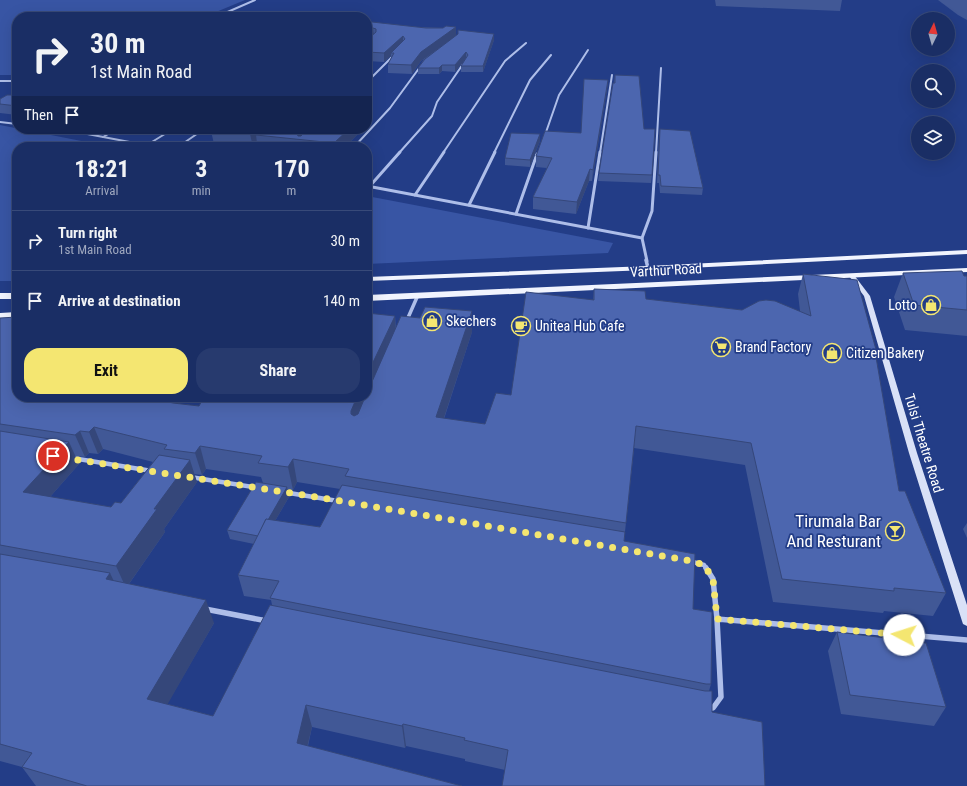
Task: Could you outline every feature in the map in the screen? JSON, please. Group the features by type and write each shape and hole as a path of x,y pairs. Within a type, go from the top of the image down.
{"main road":[{"name":"Varthur Road","path":"372,279 648,268 967,252"},
{"name":"Varthur Road","path":"372,298 967,270"},
{"path":"0,296 12,296"},
{"path":"0,316 12,315"}],"street":[{"path":"227,12 255,0"},
{"path":"415,195 504,61 526,43"},
{"path":"543,140 559,95 588,50"},
{"path":"372,77 398,52"},
{"path":"469,205 530,80 550,55"},
{"path":"372,183 432,116 437,102 466,60"},
{"path":"372,128 390,108 423,63"},
{"path":"648,268 642,238 652,211 661,68"},
{"path":"588,228 612,75"},
{"path":"0,81 12,81"},
{"path":"0,122 12,123"},
{"path":"87,134 127,142"},
{"path":"103,137 108,134"},
{"path":"153,142 165,134"},
{"path":"185,142 197,134"},
{"path":"359,142 366,134"},
{"path":"516,214 540,147"},
{"path":"372,188 642,238"},
{"name":"Tulsi Theatre Road","path":"852,276 867,296 912,453 967,621"},
{"path":"407,322 418,295"},
{"path":"65,457 157,472"},
{"path":"181,476 266,489"},
{"path":"274,491 344,502"},
{"path":"684,560 704,565 713,579 717,619 721,698 713,708 699,709"},
{"path":"198,607 276,623"},
{"path":"717,619 967,640"}],"shaded area":[{"path":"0,0 245,0 216,12 12,12 12,75 0,75"},
{"path":"0,125 12,127 12,134 46,134 87,142 12,142 12,281 0,281"},
{"path":"372,197 613,243 608,253 372,264"}],"building":[{"path":"372,22 426,28 443,28 446,26 456,27 421,52 411,65 388,64 394,53 391,53 405,39 403,36 384,53 372,52 372,36 376,32 376,29 372,29"},
{"path":"458,30 494,34 483,66 461,66 468,55 466,52 455,65 442,65 439,68 418,68 425,59 458,34"},
{"path":"615,75 639,76 644,129 655,129 652,175 599,173 613,83 615,83"},
{"path":"584,79 608,80 593,170 590,169 577,202 533,197 552,158 536,156 545,131 581,133"},
{"path":"7,95 12,95 12,105 0,104 0,99"},
{"path":"660,129 690,131 703,188 661,186 660,175 658,175"},
{"path":"511,133 540,134 530,160 505,158"},
{"path":"297,134 298,136 301,136 303,134 344,134 335,142 256,135"},
{"path":"962,271 964,276 967,276 967,310 914,305 903,273"},
{"path":"803,274 857,280 878,357 876,357 899,491 905,491 946,593 894,588 894,591 782,579 751,443 636,426 626,523 345,476 349,469 293,459 288,467 258,463 262,456 200,446 195,453 164,449 167,445 94,427 89,432 80,431 75,435 0,424 0,318 12,317 12,402 168,402 199,406 201,402 355,402 351,411 351,414 354,416 358,414 363,402 372,402 372,382 401,316 420,318 425,307 472,311 436,417 485,424 496,393 511,395 526,292 594,300 594,289 645,291 646,299 742,310 759,301 766,300 775,301 811,316"},
{"path":"372,314 395,316 372,364"},
{"path":"0,431 69,442 23,492 111,507 115,502 121,503 159,455 190,460 154,509 157,509 116,566 0,545"},
{"path":"256,482 287,487 268,520 266,519 258,536 227,530"},
{"path":"342,485 625,532 624,541 695,554 693,609 712,612 711,684 270,598 279,581 238,575 266,519 320,527"},
{"path":"0,554 110,573 106,579 206,600 147,699 213,716 270,605 705,691 712,691 712,712 762,722 765,786 502,786 508,750 464,740 465,738 403,724 402,726 306,705 297,743 462,786 87,786 22,767 32,753 0,744"},
{"path":"837,632 926,643 946,707 850,695"}],"place":[{"name":"Lotto","path":"931,305"},
{"name":"Skechers","path":"432,321"},
{"name":"Unitea Hub Cafe","path":"521,326"},
{"name":"Brand Factory","path":"721,347"},
{"name":"Citizen Bakery","path":"832,353"},
{"name":"Tirumala Bar And Resturant","path":"895,531"}],"route":[{"path":"53,456 329,499 692,561 704,565 713,579 717,619 904,635"}]}
